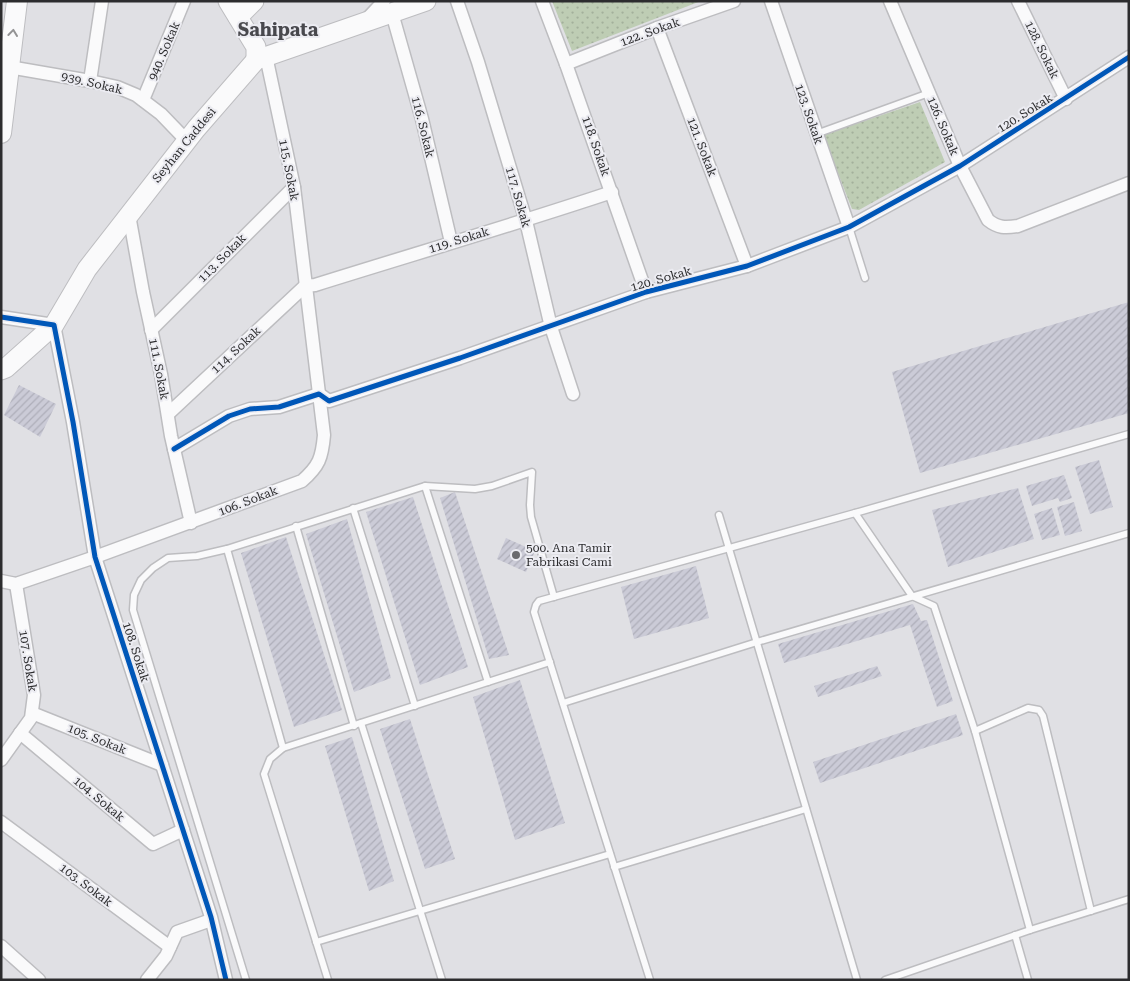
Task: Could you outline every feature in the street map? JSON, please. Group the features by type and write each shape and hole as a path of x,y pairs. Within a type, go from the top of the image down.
{"main road":[{"path":"1,133 17,1"},
{"path":"254,1 233,9 261,58 363,23 388,7 426,1"},
{"name":"Seyhan Caddesi","path":"1,370 6,368 54,325 87,269 187,141 261,58"}],"street":[{"path":"90,81 102,1"},
{"name":"940. Sokak","path":"143,100 184,1"},
{"name":"117. Sokak","path":"457,1 478,62 526,221 551,326 573,394"},
{"name":"118. Sokak","path":"542,1 612,192 646,292"},
{"name":"122. Sokak","path":"566,64 657,28 734,1"},
{"name":"123. Sokak","path":"771,1 849,227"},
{"name":"126. Sokak","path":"890,1 960,166 988,220 996,226 1005,228 1018,226 1129,184"},
{"name":"128. Sokak","path":"1018,1 1066,99"},
{"name":"116. Sokak","path":"388,7 422,119 451,242"},
{"name":"121. Sokak","path":"657,28 747,266"},
{"name":"120. Sokak","path":"174,449 229,416 250,409 279,407 319,394 329,401 460,358 646,292 747,266 849,227 960,166 1129,57"},
{"name":"115. Sokak","path":"261,58 294,187 305,286"},
{"name":"939. Sokak","path":"9,67 117,87 143,100 161,114 187,141"},
{"name":"113. Sokak","path":"151,330 294,187"},
{"name":"119. Sokak","path":"305,286 315,285 451,242 526,221 612,192"},
{"name":"111. Sokak","path":"129,215 174,449 191,523"},
{"name":"106. Sokak","path":"16,584 191,523 302,481 314,470 322,455 324,436 305,286"},
{"name":"114. Sokak","path":"168,414 305,286"},
{"path":"1,317 54,325"},
{"name":"108. Sokak","path":"54,325 73,422 95,557 211,920 226,980"},
{"path":"1,581 16,584"},
{"name":"107. Sokak","path":"1,760 32,713 34,695 16,584"},
{"name":"105. Sokak","path":"32,713 162,765"},
{"name":"104. Sokak","path":"20,733 153,844 183,830"},
{"name":"103. Sokak","path":"1,822 170,947"},
{"path":"146,980 166,956 177,932 211,920"},
{"path":"1,946 39,980"}],"lane":[{"path":"816,134 929,93"},
{"path":"849,227 865,278"},
{"path":"650,980 534,612 539,601 729,549 1129,434"},
{"path":"246,980 133,610 134,595 141,580 153,568 168,558 197,556 227,549 425,486 475,489 492,486 532,472 530,517 554,597"},
{"path":"425,486 488,682"},
{"path":"353,508 415,706"},
{"path":"855,513 912,596 934,606 975,730 1030,930"},
{"path":"719,515 857,980"},
{"path":"296,526 354,726"},
{"path":"563,703 756,642 1129,533"},
{"path":"227,549 283,748"},
{"path":"328,980 264,774 270,759 283,748 550,662"},
{"path":"975,730 1028,708 1039,710 1043,716 1090,911"},
{"path":"361,723 442,980"},
{"path":"614,867 806,810"},
{"path":"316,942 610,854"},
{"path":"885,980 1030,930 1129,899"},
{"path":"1015,935 1028,980"}],"green space":[{"path":"552,1 701,1 572,51"},
{"path":"920,102 945,162 859,210 852,209 823,135"}],"building":[{"path":"1129,302 1129,413 920,473 892,372"},
{"path":"19,385 56,404 40,437 4,415"},
{"path":"1099,460 1113,507 1090,514 1075,467"},
{"path":"1064,475 1072,498 1060,502 1058,498 1032,506 1026,486"},
{"path":"1018,488 1034,539 948,567 932,510"},
{"path":"455,492 509,655 489,659 440,498"},
{"path":"413,497 468,667 420,685 366,512"},
{"path":"1074,502 1082,531 1065,536 1057,507"},
{"path":"1052,508 1060,535 1042,540 1034,514"},
{"path":"347,519 391,678 354,692 306,534"},
{"path":"286,537 342,710 294,727 241,553"},
{"name":"500. Ana Tamir Fabrikasi Cami","path":"506,538 535,551 526,572 497,559"},
{"path":"696,566 709,618 634,639 621,587"},
{"path":"913,604 921,621 927,620 953,701 937,707 910,625 784,663 778,644"},
{"path":"877,666 882,676 818,697 814,686"},
{"path":"520,680 565,823 515,840 473,697"},
{"path":"956,714 963,735 820,783 813,762"},
{"path":"410,719 455,859 425,869 380,729"},
{"path":"352,737 394,881 369,891 325,746"}],"cycle path":[{"path":"174,449 229,416 250,409 279,407 319,394 329,401 460,358 646,292 747,266 849,227 960,166 1129,57"},
{"path":"1,317 54,325 73,422 95,557 211,917 226,980"}],"place":[{"name":"500. Ana Tamir Fabrikasi Cami","path":"516,555"}],"district":[{"name":"Sahipata","path":"278,29"}]}
